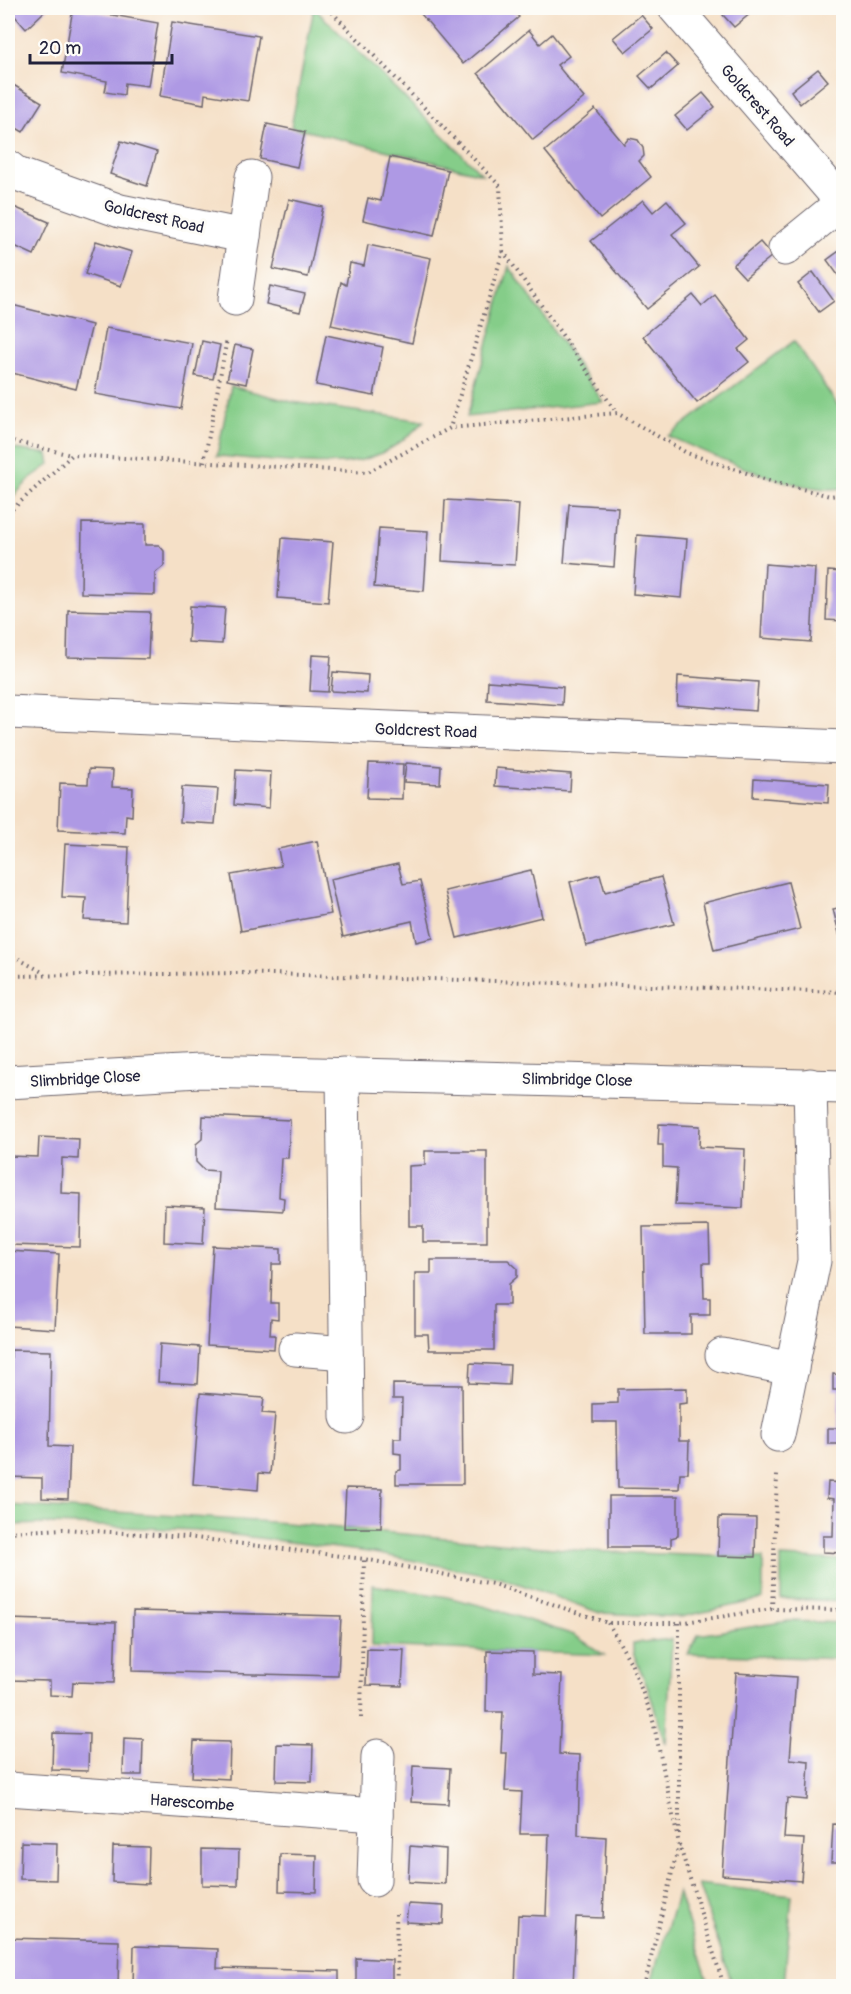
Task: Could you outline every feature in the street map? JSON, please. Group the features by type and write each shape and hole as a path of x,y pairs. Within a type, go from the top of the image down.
{"street":[{"name":"Goldcrest Road","path":"675,8 843,201 785,249"},
{"name":"Goldcrest Road","path":"8,167 17,174 120,211 243,236"},
{"path":"235,299 252,177"},
{"name":"Goldcrest Road","path":"8,712 843,747"},
{"name":"Slimbridge Close","path":"8,1082 199,1071 843,1087"},
{"path":"343,1074 347,1417"},
{"path":"778,1435 814,1261 810,1085"},
{"path":"295,1349 346,1353"},
{"path":"722,1355 792,1369"},
{"path":"374,1880 378,1756"},
{"name":"Harescombe","path":"8,1789 376,1815"}],"path":[{"path":"328,8 500,186 503,250 450,428"},
{"path":"503,250 617,413 687,453 800,489 830,496 843,494"},
{"path":"204,462 235,299"},
{"path":"8,440 72,455 368,472 450,428 617,413"},
{"path":"8,513 72,455"},
{"path":"8,954 46,974"},
{"path":"8,976 239,973 843,992"},
{"path":"772,1609 778,1435"},
{"path":"8,1532 63,1529 187,1537 364,1559 493,1584 608,1623 679,1623 772,1609 843,1610"},
{"path":"364,1559 361,1730 378,1756"},
{"path":"608,1623 631,1663 652,1716 679,1844 724,1986"},
{"path":"644,1986 679,1844 679,1623"},
{"path":"374,1880 396,1905 398,1986"}],"green space":[{"path":"314,8 482,174 291,127"},
{"path":"509,266 603,402 467,417"},
{"path":"794,341 843,413 843,488 825,489 780,480 668,436"},
{"path":"231,386 292,402 424,421 388,450 362,460 312,463 217,456"},
{"path":"8,448 48,454 50,464 32,477 8,502"},
{"path":"8,1505 286,1523 586,1551 763,1558 763,1599 681,1617 600,1613 500,1577 368,1552 195,1530 51,1524 8,1525"},
{"path":"781,1557 843,1560 843,1601 781,1599"},
{"path":"373,1585 447,1597 487,1607 574,1635 604,1655 372,1646"},
{"path":"789,1621 843,1623 843,1659 688,1654 698,1635"},
{"path":"672,1639 666,1745 649,1691 633,1652 633,1643"},
{"path":"698,1884 792,1895 784,1986 733,1986"},
{"path":"678,1892 710,1986 650,1986"}],"building":[{"path":"8,8 48,8 26,29"},
{"path":"73,8 158,23 148,86 125,83 124,95 105,92 107,81 62,73"},
{"path":"416,8 510,8 519,17 463,64"},
{"path":"732,8 757,8 734,27 723,15"},
{"path":"641,15 653,29 625,52 613,38"},
{"path":"172,22 259,36 248,101 205,94 204,104 160,96"},
{"path":"529,30 540,44 552,34 569,56 557,65 584,98 533,140 478,73"},
{"path":"666,53 678,66 651,89 639,76"},
{"path":"818,69 828,81 800,104 791,91"},
{"path":"10,83 42,102 23,132 8,123"},
{"path":"703,93 715,107 687,130 675,116"},
{"path":"595,109 624,144 629,138 638,140 643,148 644,156 639,161 651,177 600,219 545,151"},
{"path":"267,124 305,132 297,167 260,159"},
{"path":"121,141 157,152 147,186 110,174"},
{"path":"390,157 448,170 434,236 363,220 368,198 381,201"},
{"path":"289,199 323,207 308,277 273,269"},
{"path":"643,200 653,212 667,200 686,223 672,234 699,267 647,309 591,241"},
{"path":"14,207 49,222 34,255 8,243 8,222"},
{"path":"96,241 132,252 121,286 85,274"},
{"path":"760,242 772,256 745,278 733,265"},
{"path":"368,245 431,258 412,343 331,325 341,282 346,285 350,263 364,266"},
{"path":"842,249 843,251 843,282 827,260"},
{"path":"813,272 834,301 819,312 798,284"},
{"path":"270,286 305,294 300,312 266,304"},
{"path":"693,295 702,306 715,295 749,340 738,349 749,362 697,403 643,336"},
{"path":"8,304 92,325 76,389 8,372"},
{"path":"106,328 192,343 181,409 95,394"},
{"path":"326,335 383,347 374,396 316,385"},
{"path":"202,341 220,345 213,379 195,376"},
{"path":"235,345 253,349 246,384 227,380"},
{"path":"445,500 519,504 515,565 442,561"},
{"path":"569,504 618,507 614,567 564,563"},
{"path":"82,523 145,524 145,545 159,545 164,551 164,566 155,573 155,595 81,593"},
{"path":"379,528 428,531 424,591 374,587"},
{"path":"637,535 687,539 682,598 633,594"},
{"path":"282,538 333,542 328,602 278,598"},
{"path":"765,564 815,568 811,642 761,638"},
{"path":"828,571 843,572 843,621 826,620"},
{"path":"190,606 225,608 222,644 188,642"},
{"path":"68,610 150,612 148,659 67,657"},
{"path":"312,655 331,656 328,692 310,691"},
{"path":"333,672 368,675 367,693 331,691"},
{"path":"678,676 758,682 756,711 677,705"},
{"path":"488,681 563,687 562,705 487,700"},
{"path":"369,763 403,764 402,799 367,798"},
{"path":"406,763 441,766 440,784 404,782"},
{"path":"496,768 571,774 570,791 495,786"},
{"path":"89,769 113,770 112,787 133,788 132,816 126,815 125,833 58,830 60,783 88,784"},
{"path":"236,770 271,772 269,808 234,805"},
{"path":"754,779 829,784 828,803 753,797"},
{"path":"182,787 218,789 215,824 180,822"},
{"path":"317,841 331,914 241,931 231,875 281,866 278,849"},
{"path":"65,844 129,847 126,922 84,920 86,898 62,897"},
{"path":"398,864 403,884 420,881 433,938 416,942 412,921 343,937 330,879"},
{"path":"531,870 542,917 457,938 445,891"},
{"path":"600,874 605,892 661,877 674,924 586,946 570,882"},
{"path":"788,882 800,929 714,950 703,903"},
{"path":"843,907 843,949 833,909"},
{"path":"203,1116 290,1120 288,1158 281,1158 279,1197 284,1198 283,1211 216,1207 218,1171 204,1170 196,1162 196,1144 202,1139"},
{"path":"659,1124 700,1126 699,1147 745,1149 743,1208 675,1205 677,1168 663,1167 663,1145 658,1145"},
{"path":"39,1137 79,1139 78,1159 62,1158 61,1193 81,1194 80,1247 8,1245 8,1156 38,1157"},
{"path":"425,1151 487,1151 487,1242 423,1242 423,1226 409,1226 409,1166 425,1165"},
{"path":"165,1205 205,1207 203,1244 164,1242"},
{"path":"709,1226 710,1263 703,1263 704,1298 710,1298 710,1315 691,1315 691,1334 645,1334 643,1227"},
{"path":"213,1246 281,1249 281,1264 272,1264 271,1303 278,1303 278,1319 271,1318 270,1335 275,1335 274,1349 207,1345"},
{"path":"8,1251 59,1254 55,1329 8,1326"},
{"path":"431,1260 508,1260 517,1268 517,1277 509,1284 509,1305 494,1305 494,1350 429,1350 428,1334 415,1334 415,1273 431,1273"},
{"path":"160,1344 200,1347 198,1384 158,1382"},
{"path":"11,1350 51,1351 49,1446 70,1447 68,1499 42,1498 42,1478 8,1477 8,1368 11,1368"},
{"path":"470,1363 510,1365 509,1385 469,1383"},
{"path":"833,1374 843,1375 843,1444 828,1444 828,1428 838,1428 839,1390 833,1390"},
{"path":"393,1384 462,1385 463,1484 396,1484 396,1471 401,1470 401,1454 394,1453 394,1438 401,1438 402,1399 393,1399"},
{"path":"687,1388 687,1403 679,1404 679,1441 689,1441 688,1473 680,1473 679,1489 618,1488 617,1422 593,1422 593,1404 618,1403 618,1389"},
{"path":"200,1393 264,1398 262,1413 275,1414 270,1474 259,1473 258,1490 193,1484"},
{"path":"828,1482 843,1483 843,1553 823,1552 823,1536 833,1536 834,1499 827,1498"},
{"path":"346,1488 382,1489 381,1528 344,1528"},
{"path":"609,1496 678,1496 678,1536 671,1538 671,1547 609,1547"},
{"path":"719,1517 756,1518 755,1557 718,1556"},
{"path":"133,1611 341,1616 338,1676 132,1671"},
{"path":"8,1619 116,1622 114,1683 73,1682 72,1696 50,1695 50,1681 8,1680"},
{"path":"367,1649 404,1650 402,1686 366,1685"},
{"path":"487,1651 533,1652 533,1674 562,1675 559,1754 580,1755 578,1835 606,1837 603,1918 576,1917 573,1986 515,1986 518,1915 546,1916 549,1834 520,1834 522,1792 505,1791 507,1753 501,1753 503,1712 486,1712"},
{"path":"736,1673 796,1677 790,1759 809,1761 807,1800 787,1798 784,1838 804,1839 801,1881 722,1875"},
{"path":"53,1733 89,1734 88,1771 52,1770"},
{"path":"124,1738 143,1739 142,1775 123,1775"},
{"path":"194,1741 230,1742 229,1779 192,1777"},
{"path":"277,1744 313,1745 312,1782 276,1781"},
{"path":"413,1766 450,1768 448,1804 411,1802"},
{"path":"833,1824 843,1825 843,1862 831,1862"},
{"path":"21,1842 57,1843 56,1880 20,1879"},
{"path":"113,1846 149,1847 148,1884 112,1882"},
{"path":"410,1846 446,1849 445,1884 408,1882"},
{"path":"202,1849 239,1850 238,1886 202,1885"},
{"path":"280,1854 317,1855 316,1892 279,1891"},
{"path":"408,1904 444,1906 443,1924 406,1922"},
{"path":"8,1938 119,1941 118,1986 8,1986"},
{"path":"134,1946 218,1949 217,1968 339,1971 339,1986 133,1986"},
{"path":"356,1958 392,1960 392,1986 356,1986"}]}
